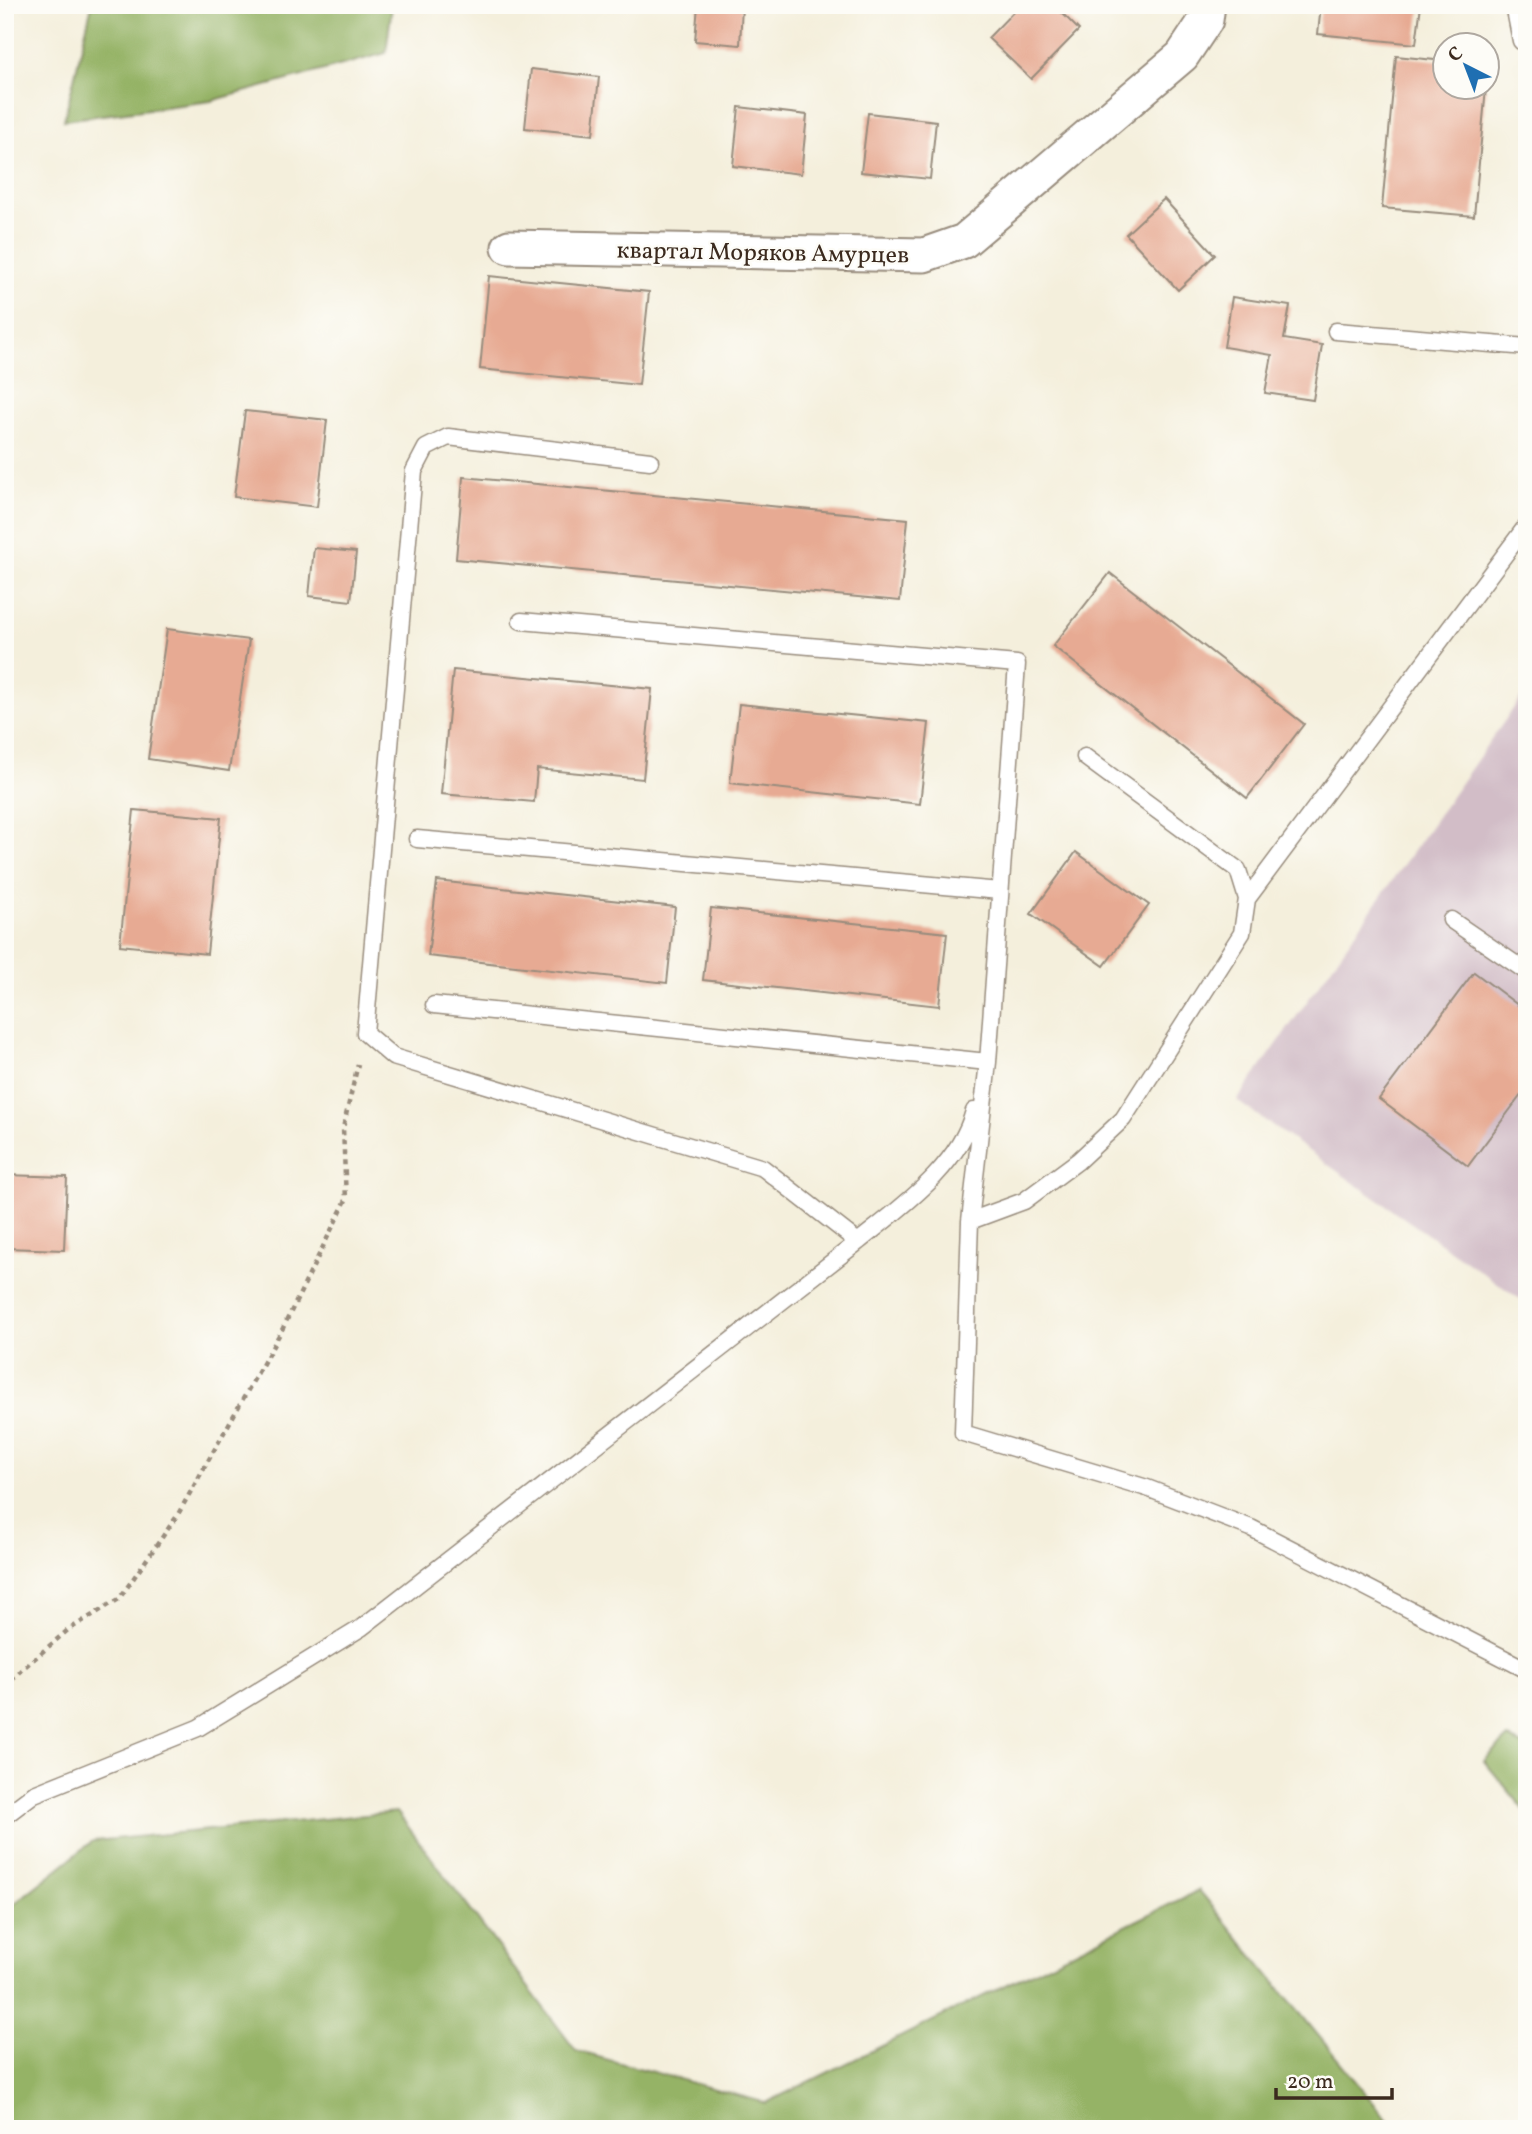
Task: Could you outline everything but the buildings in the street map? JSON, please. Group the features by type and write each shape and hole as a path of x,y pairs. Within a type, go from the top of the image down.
{"street":[{"name":"квартал Моряков Амурцев","path":"509,247 924,255 964,242 1182,56 1206,20 1208,5"}],"lane":[{"path":"1514,5 1521,41"},
{"path":"1336,331 1527,347"},
{"path":"650,461 448,437 426,448 414,471 365,1033 393,1057 763,1168 858,1242"},
{"path":"1247,899 1527,525"},
{"path":"521,621 1017,664 988,1062 970,1222 962,1433 1147,1488 1251,1528 1527,1670"},
{"path":"970,1222 1024,1200 1077,1161 1123,1119 1242,933 1247,899 1238,870 1085,757"},
{"path":"417,839 1000,891"},
{"path":"1451,920 1527,972"},
{"path":"434,1005 988,1062"},
{"path":"5,1816 34,1794 198,1728 361,1628 858,1242 927,1185 969,1130 988,1062"}],"path":[{"path":"5,1688 21,1670 68,1630 119,1599 177,1517 283,1328 346,1200 343,1129 365,1033"}],"shaded area":[{"path":"1527,689 1527,1304 1237,1101"}],"green space":[{"path":"92,5 392,5 386,53 211,101 64,120"},
{"path":"1508,1738 1527,1747 1527,1813 1484,1761"},
{"path":"397,1812 576,2051 766,2103 1199,1890 1395,2129 5,2129 5,1911 93,1841"}]}
